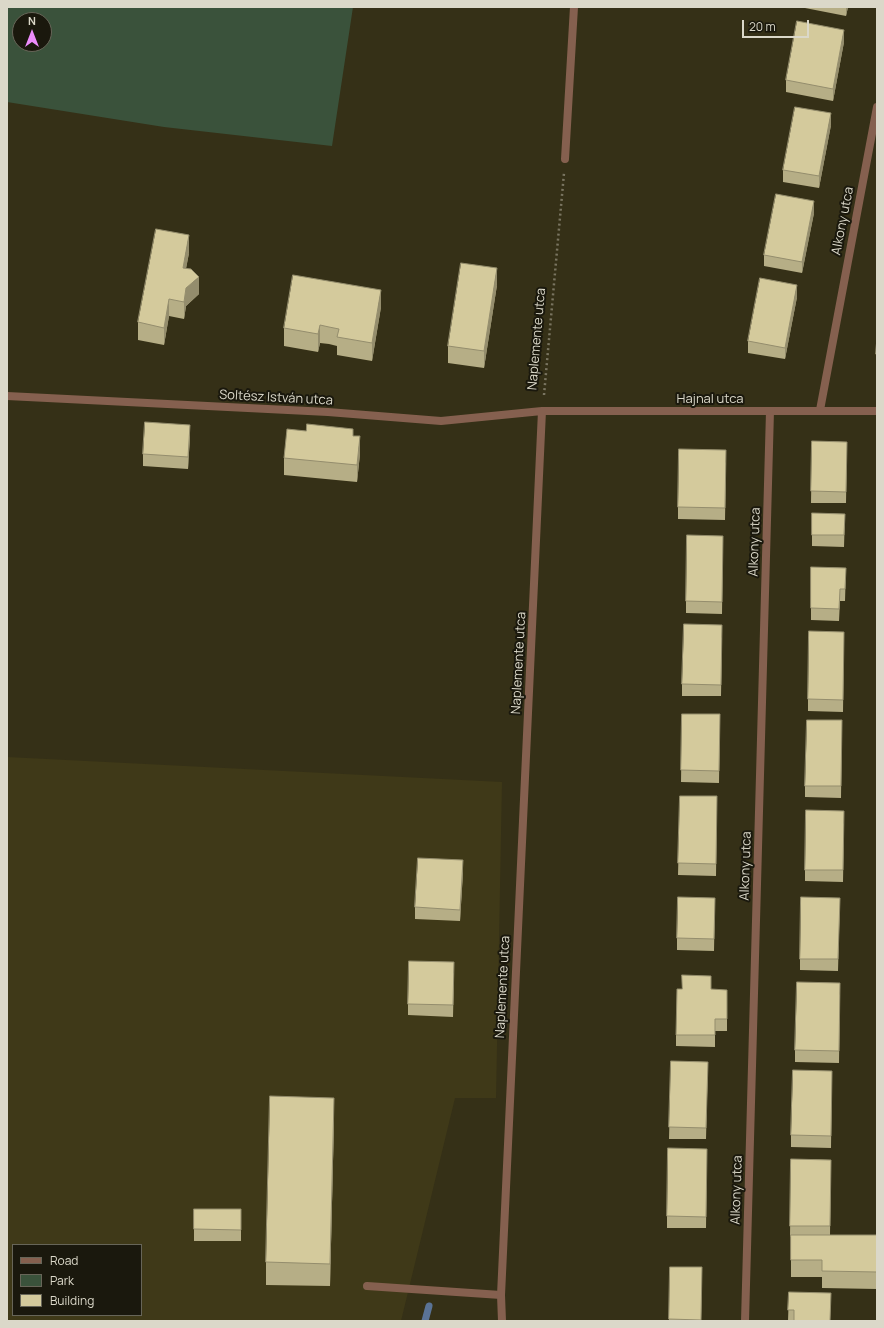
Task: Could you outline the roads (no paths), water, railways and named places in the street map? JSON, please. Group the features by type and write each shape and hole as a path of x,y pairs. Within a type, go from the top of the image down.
{"street":[{"path":"565,159 574,7"},
{"name":"Alkony utca","path":"820,410 877,107"},
{"name":"Soltész István utca","path":"7,396 328,412 441,421 542,411"},
{"name":"Hajnal utca","path":"542,411 877,411"},
{"name":"Naplemente utca","path":"502,1321 501,1295 542,411"},
{"name":"Alkony utca","path":"746,1321 770,411"},
{"path":"367,1286 501,1295"}],"waterway":[{"path":"425,1321 429,1306"}]}
